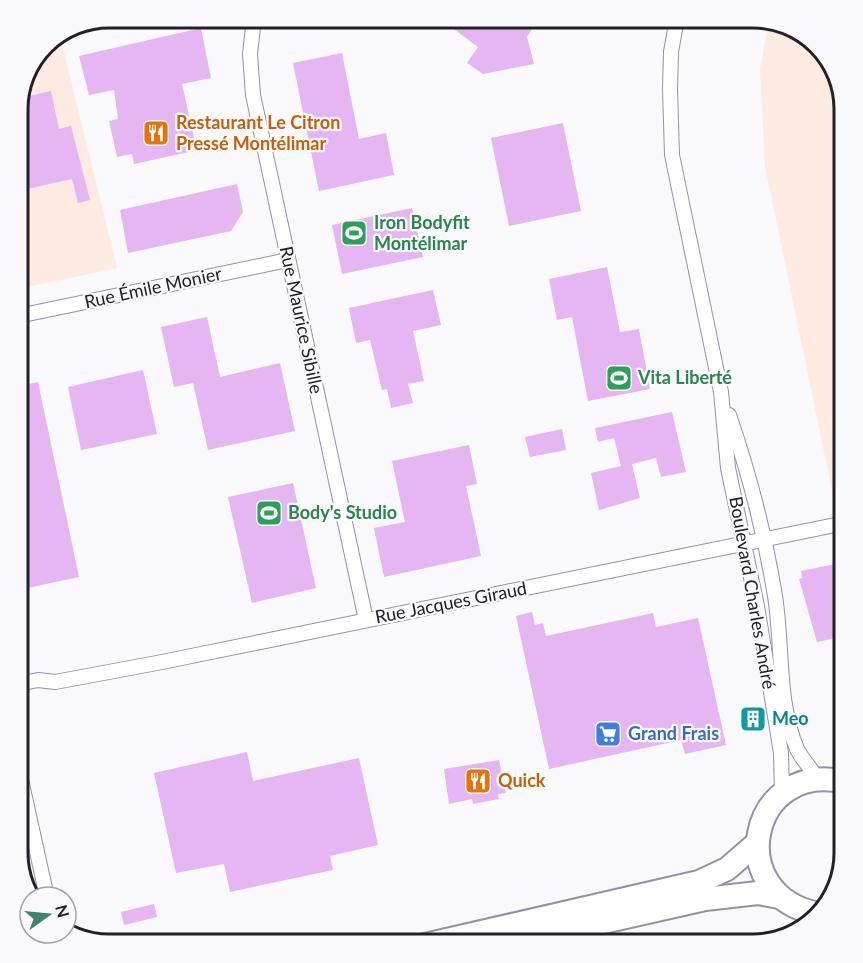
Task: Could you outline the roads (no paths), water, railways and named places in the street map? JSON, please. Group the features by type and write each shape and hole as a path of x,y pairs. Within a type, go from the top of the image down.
{"main road":[{"path":"810,911 793,906 779,897 767,881 759,863 757,843 764,817 782,794 793,787 818,779 834,781"},
{"path":"473,934 699,882 727,869 757,843"},
{"path":"550,934 705,898 758,893 779,897"}],"street":[{"name":"Rue Maurice Sibille","path":"253,29 250,54 253,95 366,620"},
{"name":"Boulevard Charles André","path":"675,29 671,52 670,89 672,155 721,392 728,468 775,594 786,708 791,732 798,751 818,779"},
{"name":"Rue Émile Monier","path":"29,314 288,260"},
{"name":"Boulevard Charles André","path":"721,392 745,460 782,753 782,794"},
{"name":"Rue Jacques Giraud","path":"29,682 38,680 55,682 157,663 834,525"},
{"path":"29,817 43,885"}],"place":[{"name":"Restaurant Le Citron Pressé Montélimar","path":"156,133"},
{"name":"Iron Bodyfit Montélimar","path":"354,233"},
{"name":"Vita Liberté","path":"619,378"},
{"name":"Body's Studio","path":"269,513"},
{"name":"Meo","path":"753,719"},
{"name":"Grand Frais","path":"608,734"},
{"name":"Quick","path":"478,781"}]}
